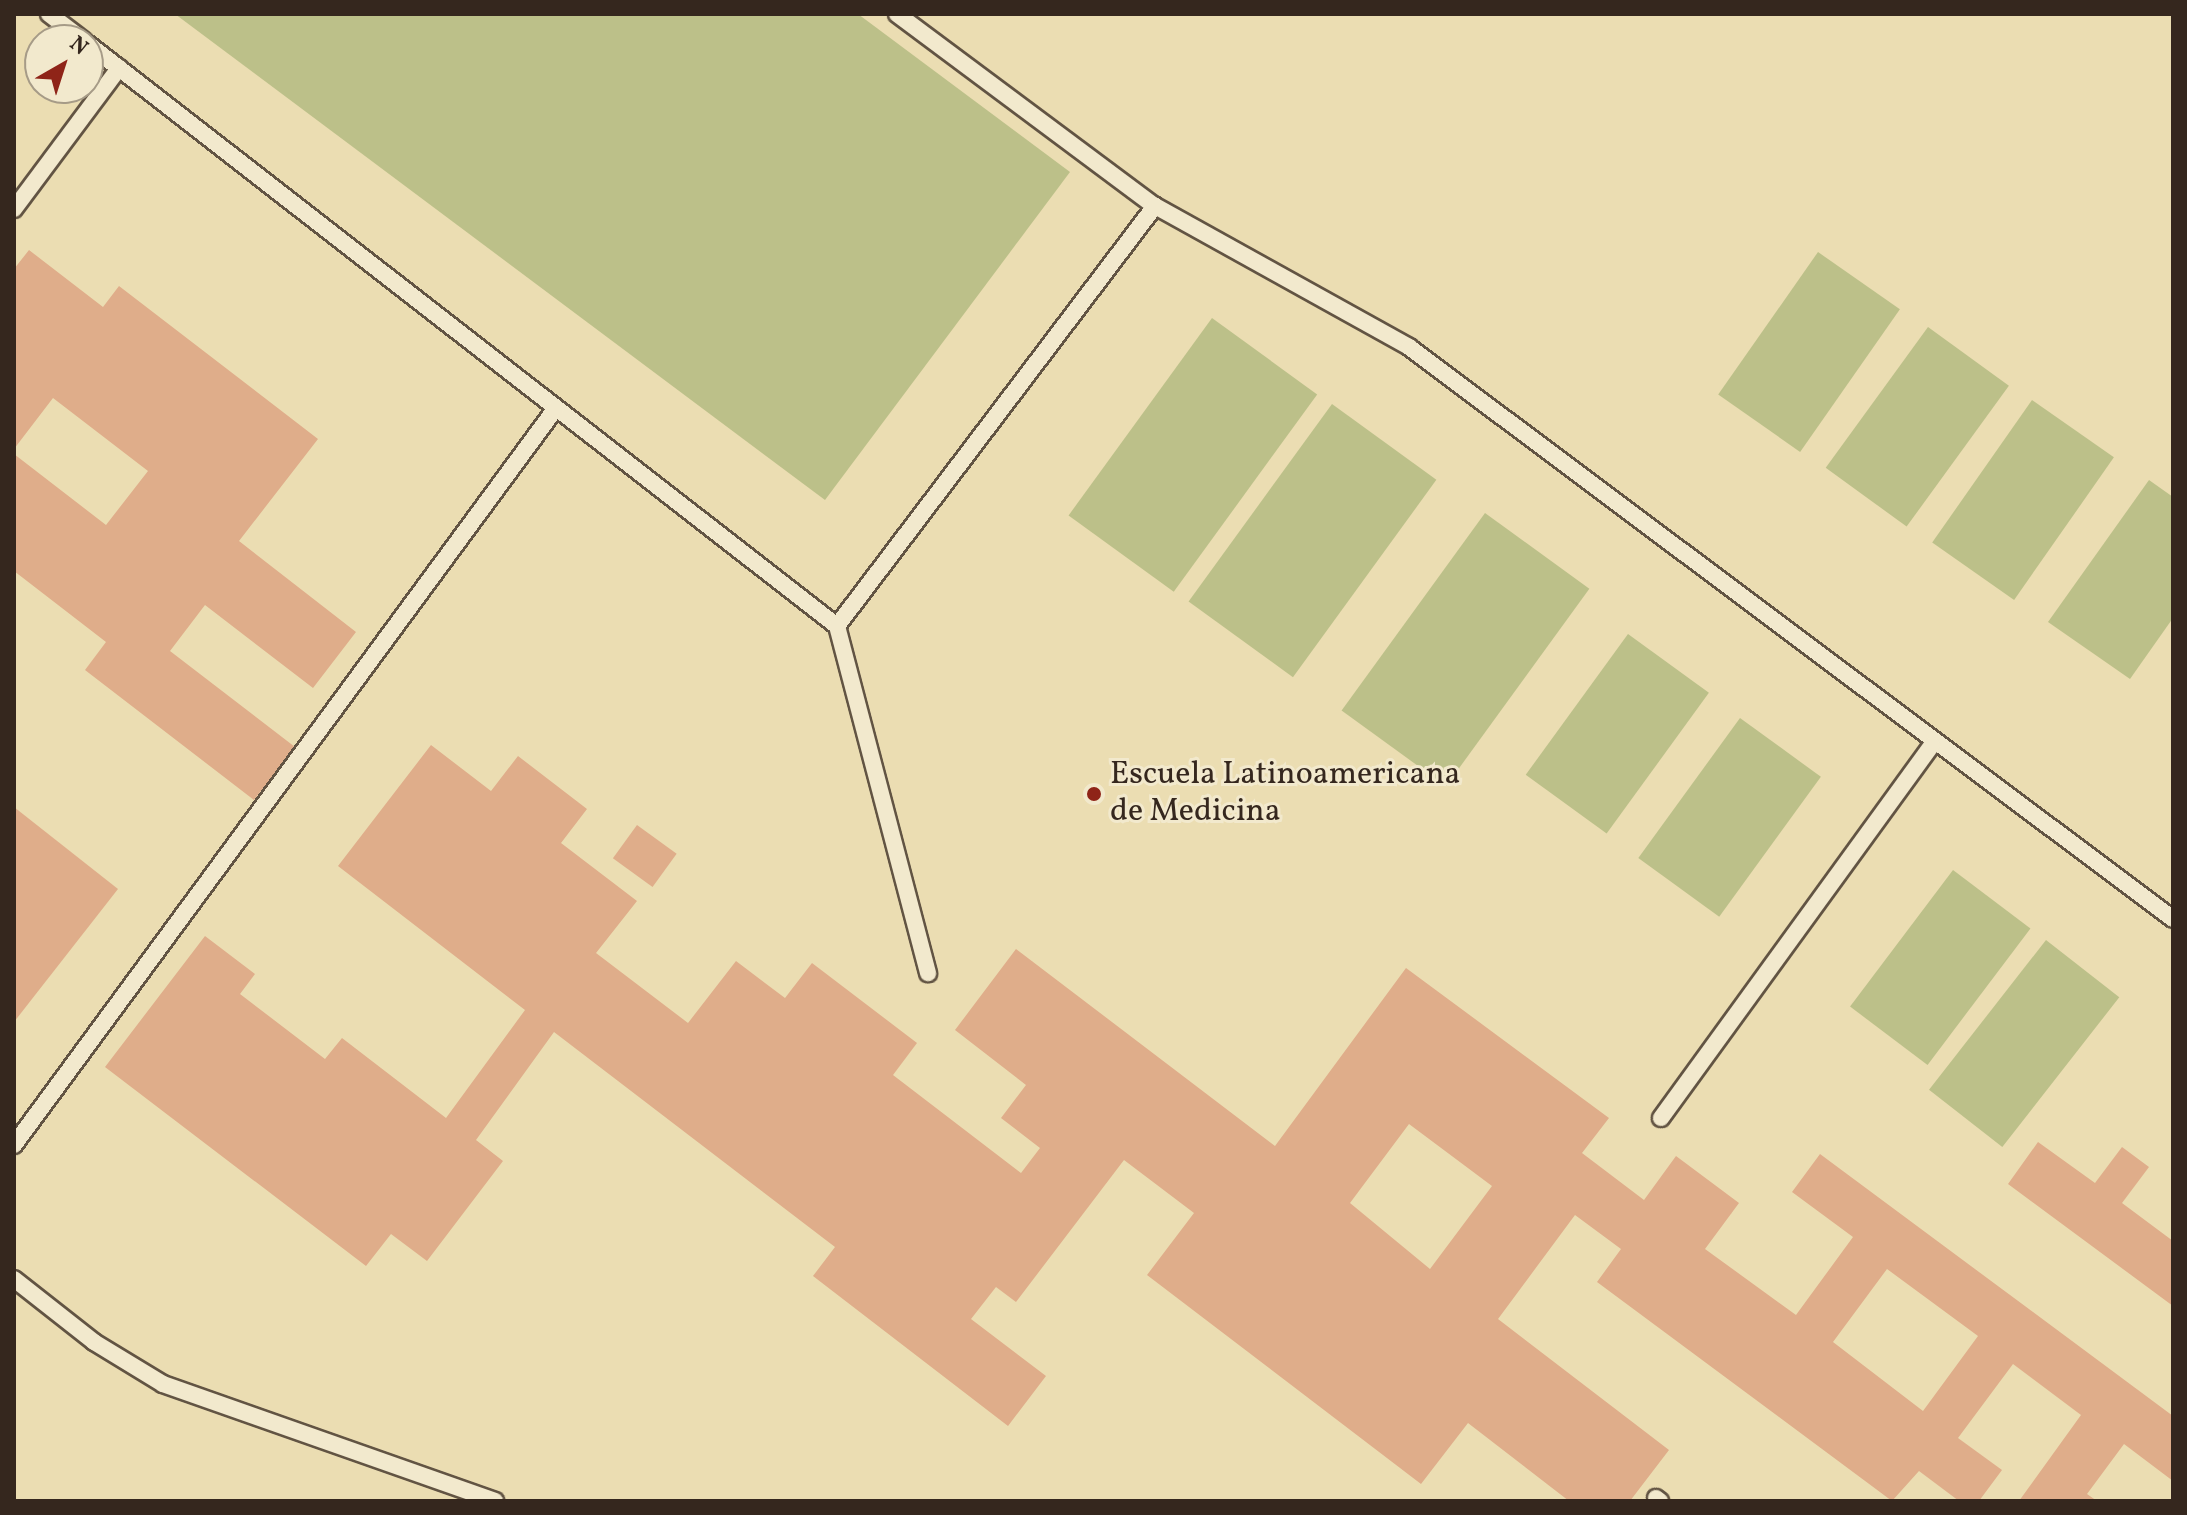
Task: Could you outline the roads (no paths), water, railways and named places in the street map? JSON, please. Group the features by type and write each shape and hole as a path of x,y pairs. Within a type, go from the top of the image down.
{"lane":[{"path":"897,14 1155,206 1409,347 1932,745 2173,919"},
{"path":"104,56 837,626 928,973"},
{"path":"14,209 119,68"},
{"path":"837,626 1155,206"},
{"path":"14,1145 556,408"},
{"path":"1661,1118 1932,745"},
{"path":"14,1279 94,1342 163,1384 495,1501"}],"place":[{"name":"Escuela Latinoamericana de Medicina","path":"1094,794"}]}
